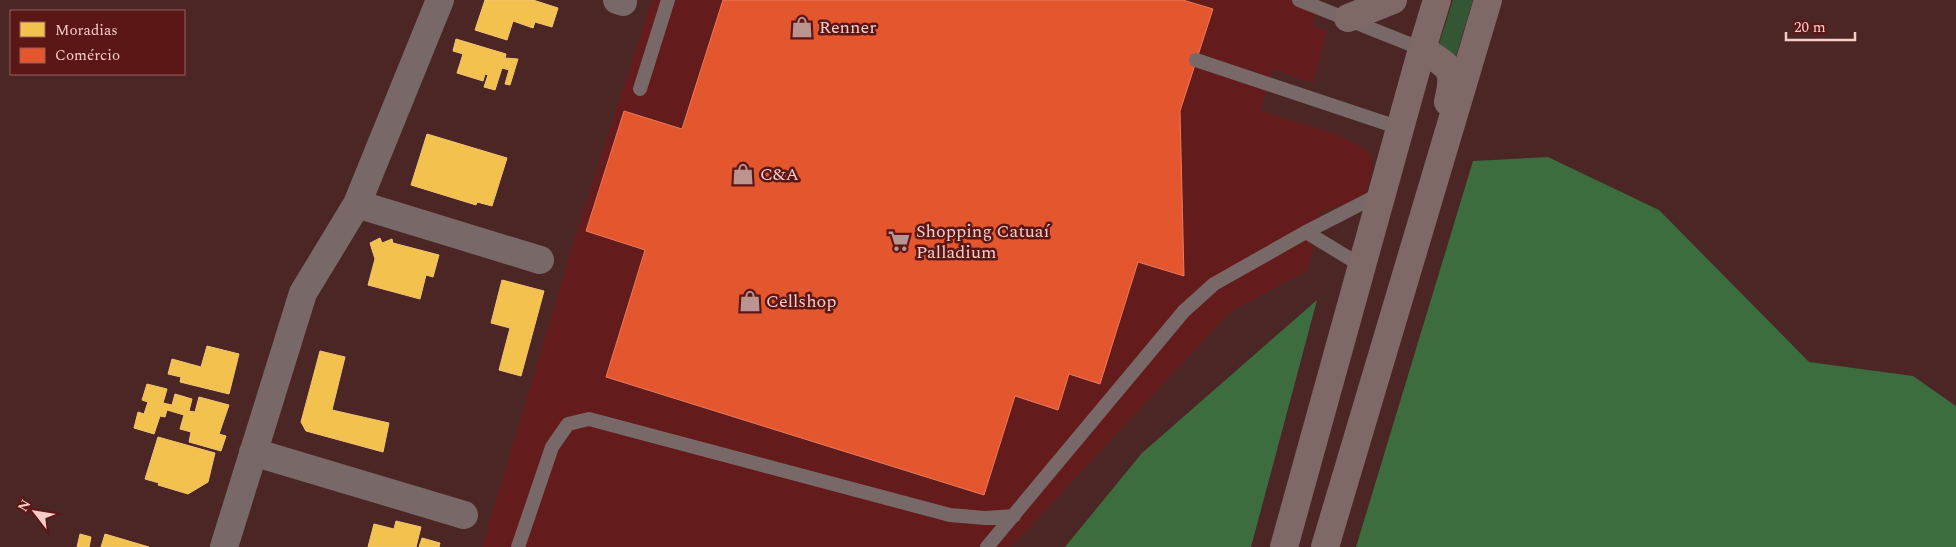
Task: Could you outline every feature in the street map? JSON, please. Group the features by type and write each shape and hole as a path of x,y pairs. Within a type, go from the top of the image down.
{"street":[{"path":"224,547 303,293 357,204 440,0"},
{"path":"1348,18 1393,0"},
{"path":"1284,547 1437,0"},
{"path":"1325,547 1488,0"},
{"path":"1422,49 1447,66 1453,80 1432,165 1424,211"},
{"path":"357,204 540,260"},
{"path":"253,452 464,516"}],"lane":[{"path":"640,89 668,0"},
{"path":"1299,0 1422,49"},
{"path":"1196,60 1400,128"},
{"path":"987,547 1184,311 1214,284 1306,232 1382,193"},
{"path":"1306,232 1362,266"},
{"path":"518,547 552,447 568,424 589,419 950,515 985,518 1014,516"}],"shaded area":[{"name":"Shopping Catuaí Palladium","path":"652,0 1319,0 1312,26 1327,31 1313,83 1273,69 1261,111 1339,135 1370,152 1372,161 1370,181 1362,198 1321,212 1308,270 1230,312 1011,547 482,547 577,231"}],"green space":[{"path":"1453,0 1473,0 1456,56 1439,44"},
{"path":"1548,157 1659,210 1809,362 1913,376 1956,406 1956,547 1356,547 1473,161"},
{"path":"1317,300 1251,547 1065,547 1142,453"}],"building: Moradias":[{"path":"485,0 533,0 558,8 552,27 535,22 533,28 513,21 507,40 475,30"},
{"path":"456,39 506,54 505,58 518,59 510,85 505,84 509,70 502,68 495,90 484,87 488,75 485,74 483,81 457,73 463,54 453,51"},
{"path":"427,134 507,158 492,206 477,202 476,205 411,185"},
{"path":"380,238 382,243 392,239 393,243 439,255 433,277 426,275 420,299 368,285 375,259 370,243"},
{"path":"502,280 544,291 521,376 499,370 510,328 491,323"},
{"path":"207,346 239,354 229,394 180,382 181,377 168,374 172,359 201,367"},
{"path":"320,351 345,357 332,410 389,423 383,452 306,431 301,422"},
{"path":"147,384 167,389 163,403 172,405 175,394 192,399 189,411 195,412 199,397 229,405 219,434 226,436 221,451 189,442 191,432 180,429 184,415 167,410 165,417 160,416 154,434 134,428 138,412 144,414 148,402 142,400"},
{"path":"158,437 215,453 208,482 188,494 145,479"},
{"path":"396,521 421,527 416,547 368,547 374,524 394,529"},
{"path":"80,534 91,537 89,547 77,547"},
{"path":"105,534 149,547 101,547"},
{"path":"422,538 440,543 439,547 419,547"}],"building: Comércio":[{"name":"Shopping Catuaí Palladium","path":"723,0 1183,0 1213,9 1180,111 1184,276 1138,262 1100,384 1069,374 1058,410 1015,396 984,495 606,377 645,250 586,231 624,111 682,129"}],"place":[{"name":"Renner","path":"802,27"},
{"name":"C&A","path":"743,174"},
{"name":"Shopping Catuaí Palladium","path":"899,241"},
{"name":"Cellshop","path":"750,301"}]}
